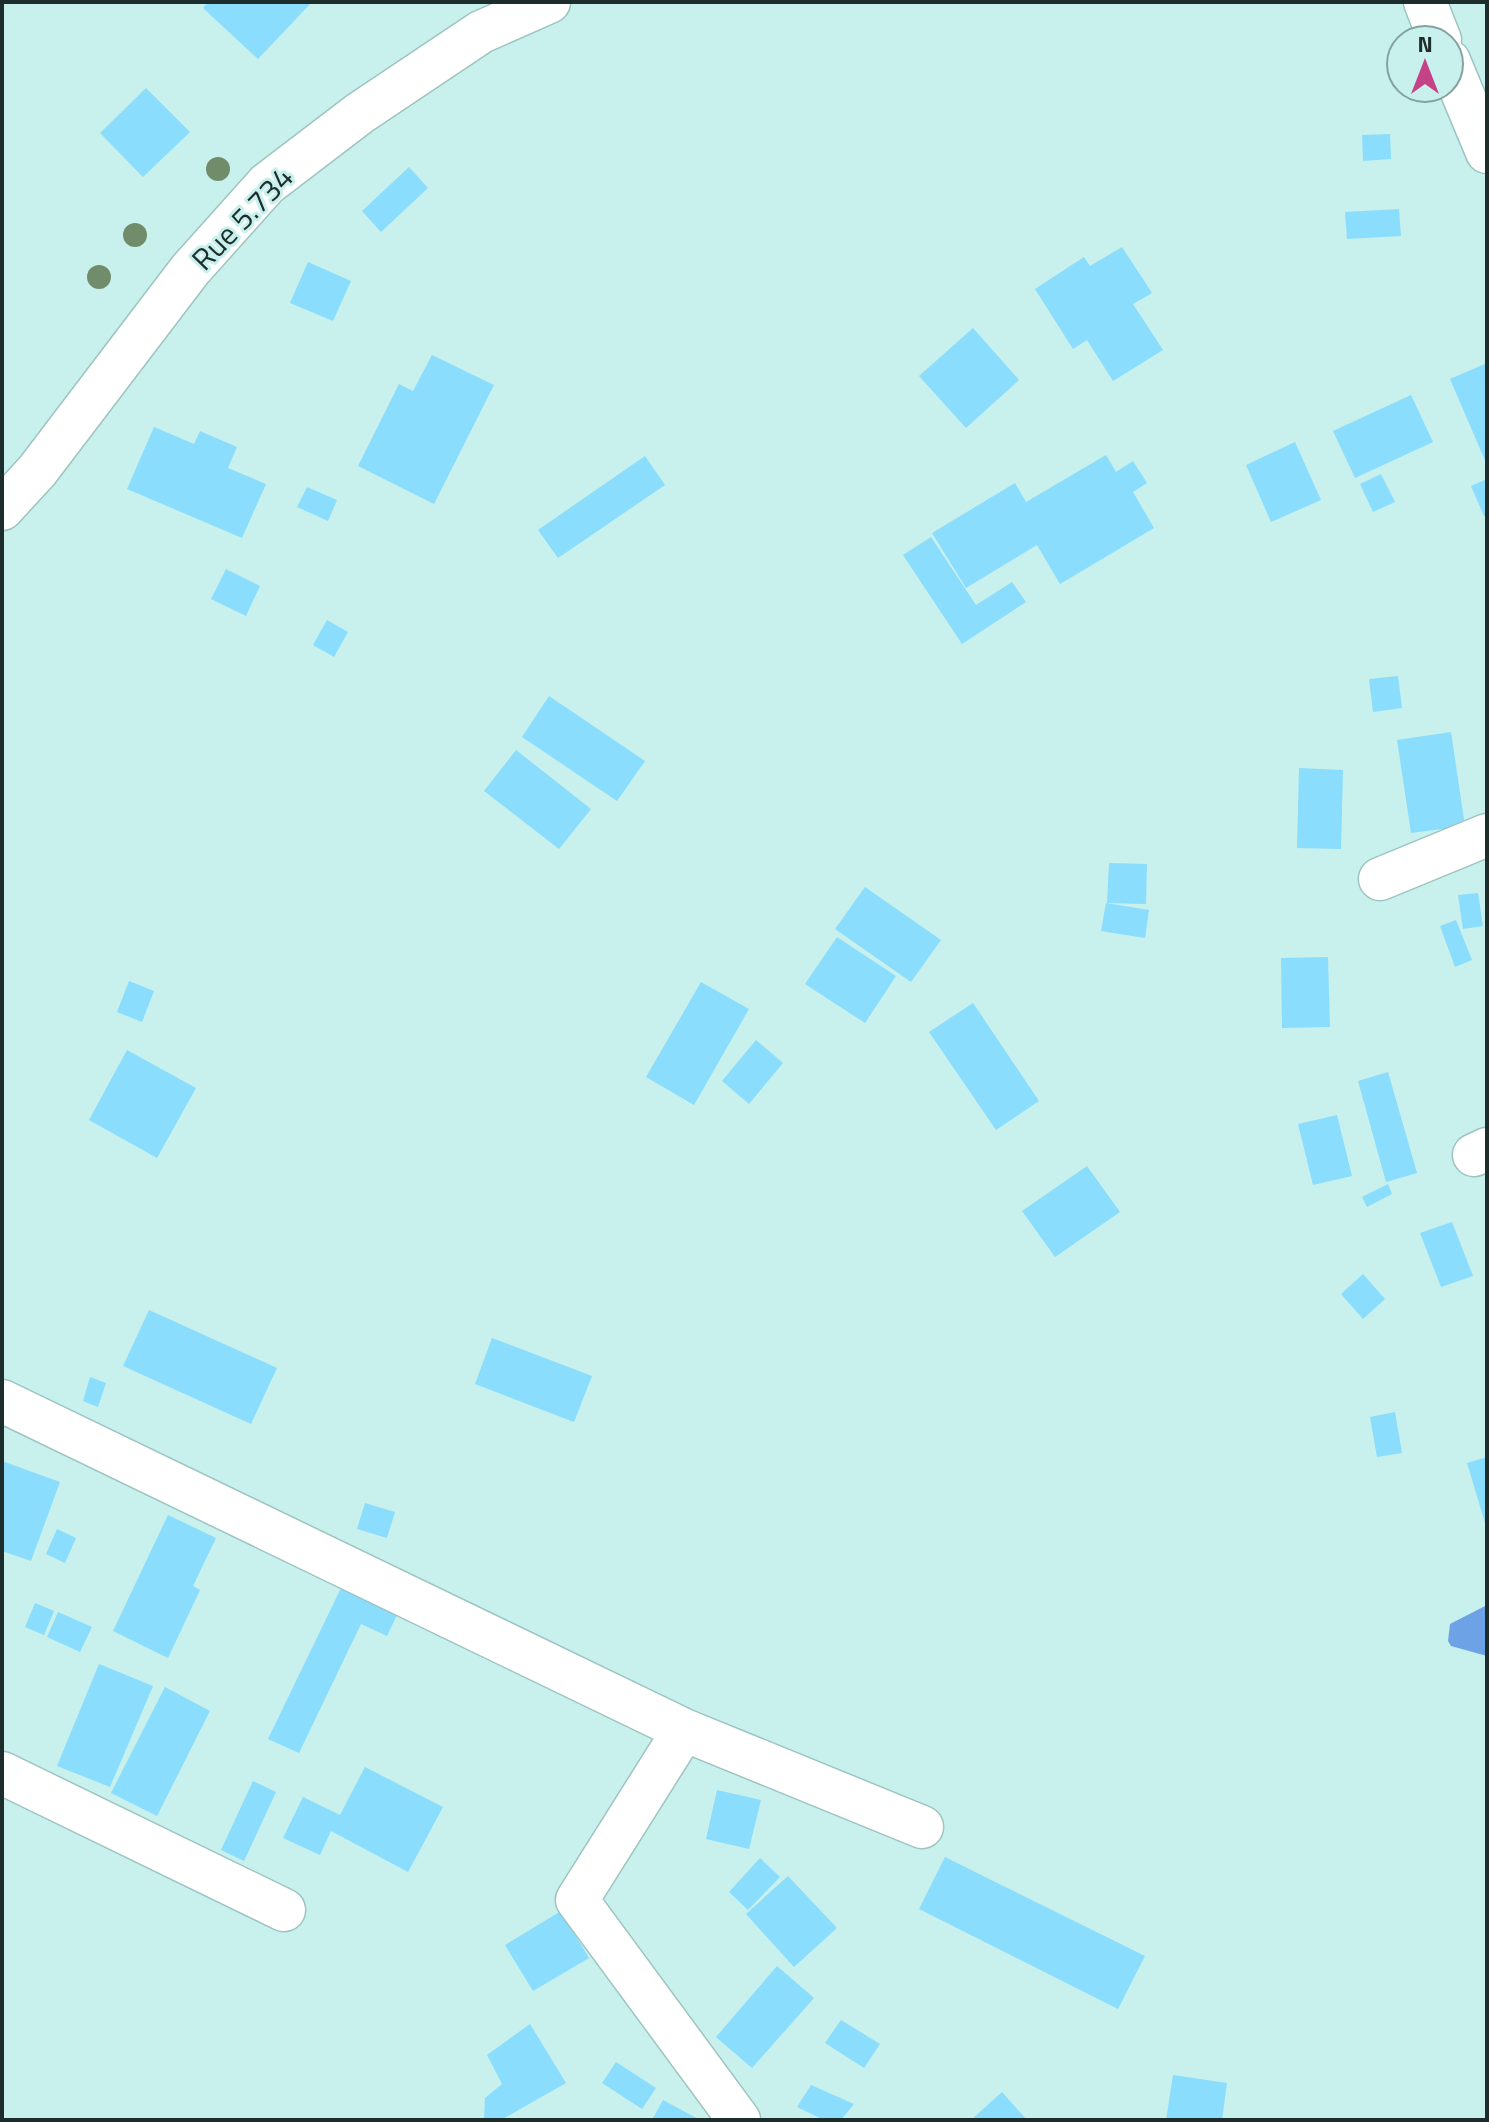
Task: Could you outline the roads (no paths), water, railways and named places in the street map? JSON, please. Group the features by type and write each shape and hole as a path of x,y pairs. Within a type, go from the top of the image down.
{"street":[{"name":"Rue 5.734","path":"2,509 37,471 190,270 267,184 360,113 481,32 549,2"},
{"path":"1425,2 1434,24"},
{"path":"1465,99 1487,152"},
{"path":"1380,879 1487,835"},
{"path":"2,1401 684,1730 922,1827"},
{"path":"684,1730 577,1900 739,2120"},
{"path":"2,1773 284,1910"}],"water":[{"path":"1487,1605 1487,1656 1451,1646 1448,1641 1450,1624"}]}
